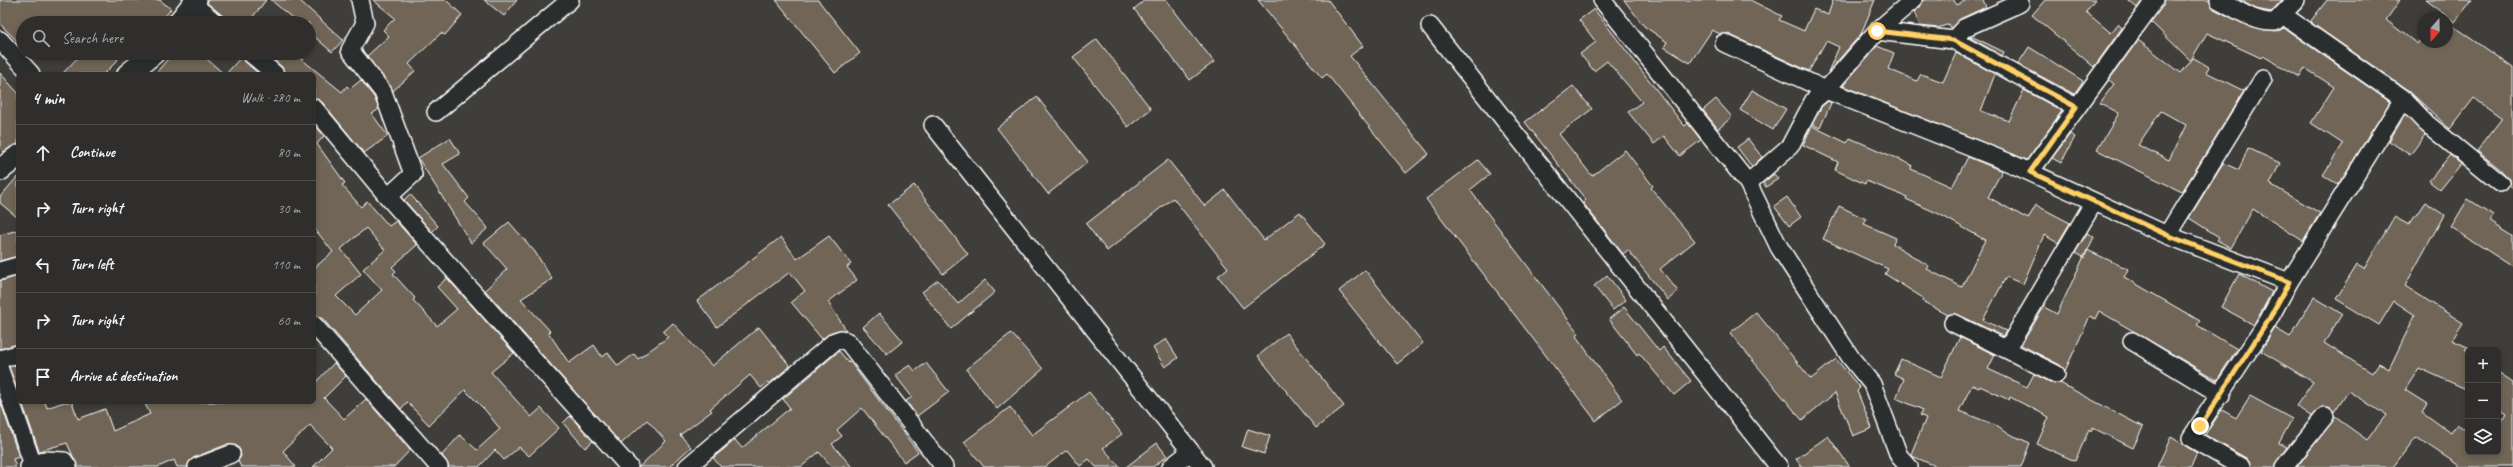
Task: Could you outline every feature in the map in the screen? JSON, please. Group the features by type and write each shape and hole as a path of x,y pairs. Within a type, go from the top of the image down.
{"street":[{"path":"360,0 365,23 350,50 383,92 413,174 388,197"},
{"path":"436,112 570,0"},
{"path":"1602,0 1748,183 1779,247 1851,358 1872,384 1900,456 1909,467"},
{"path":"1748,183 1790,146 1814,100 1826,90 1877,31 1913,0"},
{"path":"2030,172 2155,0"},
{"path":"2219,0 2254,19 2267,22 2274,22 2283,16 2296,0"},
{"path":"183,16 194,2 209,16"},
{"path":"1953,40 1964,28 2020,3"},
{"path":"2283,16 2403,99 2426,123 2500,183"},
{"path":"1430,26 1779,467"},
{"path":"1877,31 1953,40 2076,107"},
{"path":"0,40 16,58"},
{"path":"1724,43 1826,90 2030,172 2167,235 2289,282"},
{"path":"18,60 29,72"},
{"path":"130,72 145,60"},
{"path":"258,60 273,72"},
{"path":"2167,235 2263,79"},
{"path":"2241,467 2191,438 2221,395 2268,321 2289,282 2403,99"},
{"path":"316,110 388,197 629,467"},
{"path":"933,125 1203,467"},
{"path":"0,170 16,158"},
{"path":"2006,349 2094,202"},
{"path":"0,271 16,267"},
{"path":"1953,323 2056,374"},
{"path":"316,327 438,467"},
{"path":"687,467 835,342 841,339 848,342 944,467"},
{"path":"2132,341 2221,395"},
{"path":"0,359 16,355"},
{"path":"0,370 31,466 45,460 64,461 68,467"},
{"path":"2284,467 2325,416"},
{"path":"1171,467 1190,452"},
{"path":"197,467 231,454"}],"building":[{"path":"0,0 160,0 171,9 166,16 16,16 16,40 0,24"},
{"path":"208,0 266,0 253,16 223,16 207,3"},
{"path":"271,0 299,0 343,40 332,52 316,38 316,16 290,16"},
{"path":"373,0 446,0 462,15 445,35 441,33 409,64 415,71 393,91 367,56 389,36 383,30 395,18"},
{"path":"484,0 517,0 504,16"},
{"path":"776,0 818,0 860,53 835,73"},
{"path":"1145,0 1166,0 1214,62 1190,80 1134,9"},
{"path":"1258,0 1328,0 1363,46 1350,56 1429,154 1406,173 1327,74 1322,78"},
{"path":"1624,0 1750,0 1782,16 1779,20 1804,31 1814,9 1828,15 1833,0 1875,0 1861,34 1828,72 1839,47 1826,41 1809,71 1728,34 1720,34 1712,30 1690,63 1664,47 1667,42 1644,26"},
{"path":"1923,0 1954,0 1956,5 1967,0 1983,0 1986,7 1960,19 1951,28 1949,24 1938,28 1920,26 1914,12 1920,7"},
{"path":"2045,0 2095,0 2086,12 2111,33 2118,24 2122,28 2094,67 2032,15"},
{"path":"2128,0 2143,0 2137,8"},
{"path":"2165,0 2209,0 2214,9 2250,27 2275,32 2284,28 2390,102 2338,185 2323,175 2343,144 2311,123 2334,87 2305,68 2300,77 2263,56 2261,58 2207,33 2191,60 2194,58 2209,67 2206,72 2244,91 2182,192 2097,150 2119,113 2100,103 2114,84 2109,80 2138,40 2181,73 2191,61 2151,22","holes":["2161,111 2186,125 2169,160 2138,145"]},
{"path":"2240,0 2282,0 2271,12 2256,9"},
{"path":"2327,0 2400,0 2386,20 2417,44 2417,48 2453,48 2453,26 2513,68 2513,188 2509,186 2509,179 2500,169 2477,151 2502,118 2474,98 2450,129 2409,91 2310,22"},
{"path":"2425,0 2472,0 2455,22 2453,21 2453,12 2441,12"},
{"path":"1594,9 1682,123 1685,126 1688,123 1701,140 1680,156 1664,136 1654,144 1628,112 1642,102 1607,61 1594,71 1580,54 1596,42 1579,20"},
{"path":"1971,36 2004,52 2002,56 1969,37"},
{"path":"1097,39 1151,109 1128,127 1073,57"},
{"path":"1877,46 1894,53 1888,69 1917,81 1921,74 1943,82 1956,53 1995,74 1981,111 2009,121 2024,90 2062,111 2027,160 1843,86"},
{"path":"2029,47 2083,81 2074,94 2018,64"},
{"path":"75,60 118,60 106,72 64,72"},
{"path":"167,60 208,60 222,72 157,72"},
{"path":"238,60 243,60 257,72 228,72"},
{"path":"274,60 303,60 342,92 347,86 350,89 361,80 374,97 379,109 372,114 388,136 364,153 322,102 316,99 316,72 284,72 282,67"},
{"path":"0,73 16,91 16,145 3,152 0,147"},
{"path":"1573,86 1592,109 1559,134 1592,176 1625,150 1653,186 1651,188 1695,241 1660,269 1678,291 1668,300 1628,250 1623,254 1583,203 1586,200 1525,122"},
{"path":"1752,90 1786,109 1773,130 1740,110"},
{"path":"1037,97 1088,162 1048,194 997,128"},
{"path":"1716,99 1732,117 1718,129 1703,110"},
{"path":"1828,101 1831,103 1820,128 1812,124 1822,106"},
{"path":"2405,115 2425,135 2410,155 2389,141"},
{"path":"316,126 324,136 317,144 345,183 342,185 361,207 367,201 389,226 396,221 417,245 392,267 396,271 393,274 415,298 413,300 437,326 457,309 437,287 447,278 514,353 491,372 531,417 541,408 559,428 529,456 519,447 504,460 495,450 479,467 449,467 442,455 460,435 477,450 500,429 486,411 465,390 429,425 407,402 401,409 322,318 316,316 316,266 333,252 316,231","holes":["366,228 385,250 363,269 382,290 355,315 336,296 361,274 341,249"]},
{"path":"1812,126 1847,143 1850,138 1912,165 1911,169 1952,187 1968,157 2002,171 1988,197 2028,219 2036,205 2070,223 2058,243 2044,235 2023,284 2006,277 1983,320 2006,331 2003,336 1957,314 1948,315 1922,301 1923,298 1885,274 1888,269 1823,239 1839,206 1866,219 1864,224 1896,238 1893,244 1929,266 1927,269 1962,287 1985,240 1939,214 1906,199 1907,197 1866,181 1865,184 1835,170 1838,162 1803,145"},
{"path":"2070,134 2075,137 2061,163 2052,158"},
{"path":"450,138 460,154 443,164 469,198 465,202 488,228 471,243 418,158"},
{"path":"1748,139 1762,157 1752,167 1737,147"},
{"path":"2248,148 2280,163 2270,184 2320,213 2303,241 2253,209 2231,248 2217,240 2219,237 2189,218 2223,163 2239,170"},
{"path":"2450,155 2461,164 2440,190 2429,181"},
{"path":"1168,160 1205,206 1225,190 1264,240 1300,212 1325,244 1243,308 1218,276 1228,268 1173,198 1107,251 1086,224"},
{"path":"1478,160 1490,174 1470,190 1579,334 1576,336 1622,400 1596,421 1426,199"},
{"path":"1774,174 1778,179 1766,187 1763,183"},
{"path":"16,178 16,216 0,203 0,197"},
{"path":"914,185 968,254 943,274 888,205"},
{"path":"410,194 438,226 432,232 404,200"},
{"path":"1787,197 1801,217 1789,226 1774,206"},
{"path":"2468,199 2493,215 2489,221 2513,236 2513,267 2451,227"},
{"path":"2425,202 2444,215 2405,286 2463,323 2452,340 2467,347 2465,347 2465,389 2419,368 2405,390 2427,404 2422,412 2451,433 2457,424 2465,430 2465,455 2501,455 2501,422 2506,414 2501,411 2501,374 2513,382 2513,467 2461,467 2416,437 2393,467 2297,467 2335,417 2367,440 2386,415 2348,391 2334,412 2331,408 2322,407 2312,417 2296,406 2313,382 2261,351 2275,328 2290,337 2314,297 2342,314 2324,343 2372,373 2379,363 2389,369 2415,315 2394,301 2379,325 2336,299 2357,265 2364,269 2394,217 2409,225"},
{"path":"509,222 535,252 552,279 521,299 550,331 548,332 569,363 594,345 602,357 608,353 618,366 634,354 638,359 668,337 663,332 673,323 712,366 759,327 790,366 769,384 768,382 761,388 750,375 710,409 712,411 680,435 691,447 669,467 639,467 666,441 647,420 621,444 485,290 507,269 484,243"},
{"path":"16,231 16,257 0,261 0,235"},
{"path":"2087,233 2094,237 2084,258 2075,253"},
{"path":"829,236 851,264 847,267 857,280 828,302 846,330 832,332 822,339 791,302 805,291 790,272 717,327 697,301 781,237 797,259"},
{"path":"2087,250 2128,269 2124,277 2200,321 2197,325 2237,349 2217,380 2099,311 2095,319 2090,316 2065,371 2060,365 2021,345 2044,307 2057,314"},
{"path":"1365,270 1423,343 1397,364 1339,291"},
{"path":"2239,274 2272,292 2254,325 2221,307"},
{"path":"1607,275 1626,300 1613,310 1594,286"},
{"path":"16,277 16,345 0,349 0,281"},
{"path":"938,280 958,304 985,280 995,292 951,329 922,292"},
{"path":"1624,307 1659,351 1663,347 1691,381 1674,395 1639,353 1637,355 1609,319"},
{"path":"1756,312 1811,379 1836,359 1860,388 1857,391 1872,428 1853,436 1835,393 1802,420 1730,333"},
{"path":"879,313 903,341 887,354 863,327"},
{"path":"1011,333 1043,369 997,409 966,369"},
{"path":"1286,333 1344,406 1316,428 1258,356"},
{"path":"1960,337 1995,355 1988,369 2027,387 2034,374 2052,383 2060,383 2143,427 2133,448 2093,428 2091,432 2089,430 2075,461 2037,444 2049,417 2010,397 2009,400 1980,386 1979,388 1972,385 1959,411 1995,425 2005,432 2030,443 2021,467 1938,467 1912,456 1911,454 1926,418 1920,415 1923,410 1896,398 1904,379 1894,374 1901,359 1941,377"},
{"path":"1166,339 1178,358 1165,367 1153,348"},
{"path":"839,351 849,363 850,362 918,452 904,462 862,408 837,430 842,436 832,444 852,467 832,467 819,452 801,467 721,467 713,458 735,440 742,448 790,408 783,399"},
{"path":"334,363 346,376 324,398 344,419 366,399 410,450 394,467 313,467 332,448 310,425 283,451 296,467 241,467 238,461 241,456 240,450 237,446 228,444 193,458 187,467 177,467 174,460 158,467 78,467 67,443 39,451 23,404 46,404 47,408 58,404 73,404 78,419 105,409 113,431 150,414 145,404 316,404 316,382"},
{"path":"926,363 949,392 917,416 906,401 912,397 895,375 910,365 915,371"},
{"path":"16,365 16,386 9,367"},
{"path":"1089,392 1122,434 1103,448 1120,467 1096,467 1089,459 1080,466 1067,450 1045,467 984,467 964,442 1010,407 1032,435"},
{"path":"2250,396 2292,419 2279,443 2287,447 2274,467 2251,467 2246,458 2205,435 2222,410 2236,418"},
{"path":"0,400 19,457 13,459 16,467 0,467"},
{"path":"570,416 593,441 585,448 563,423"},
{"path":"1248,429 1270,436 1264,454 1242,447"},
{"path":"1828,436 1850,467 1802,467 1796,459"},
{"path":"2171,437 2197,453 2191,467 2157,467"},
{"path":"1157,443 1167,456 1153,467 1126,467"}],"route":[{"path":"1877,31 1953,40 2076,107 2030,172 2167,235 2289,282 2268,321 2200,426"}]}
